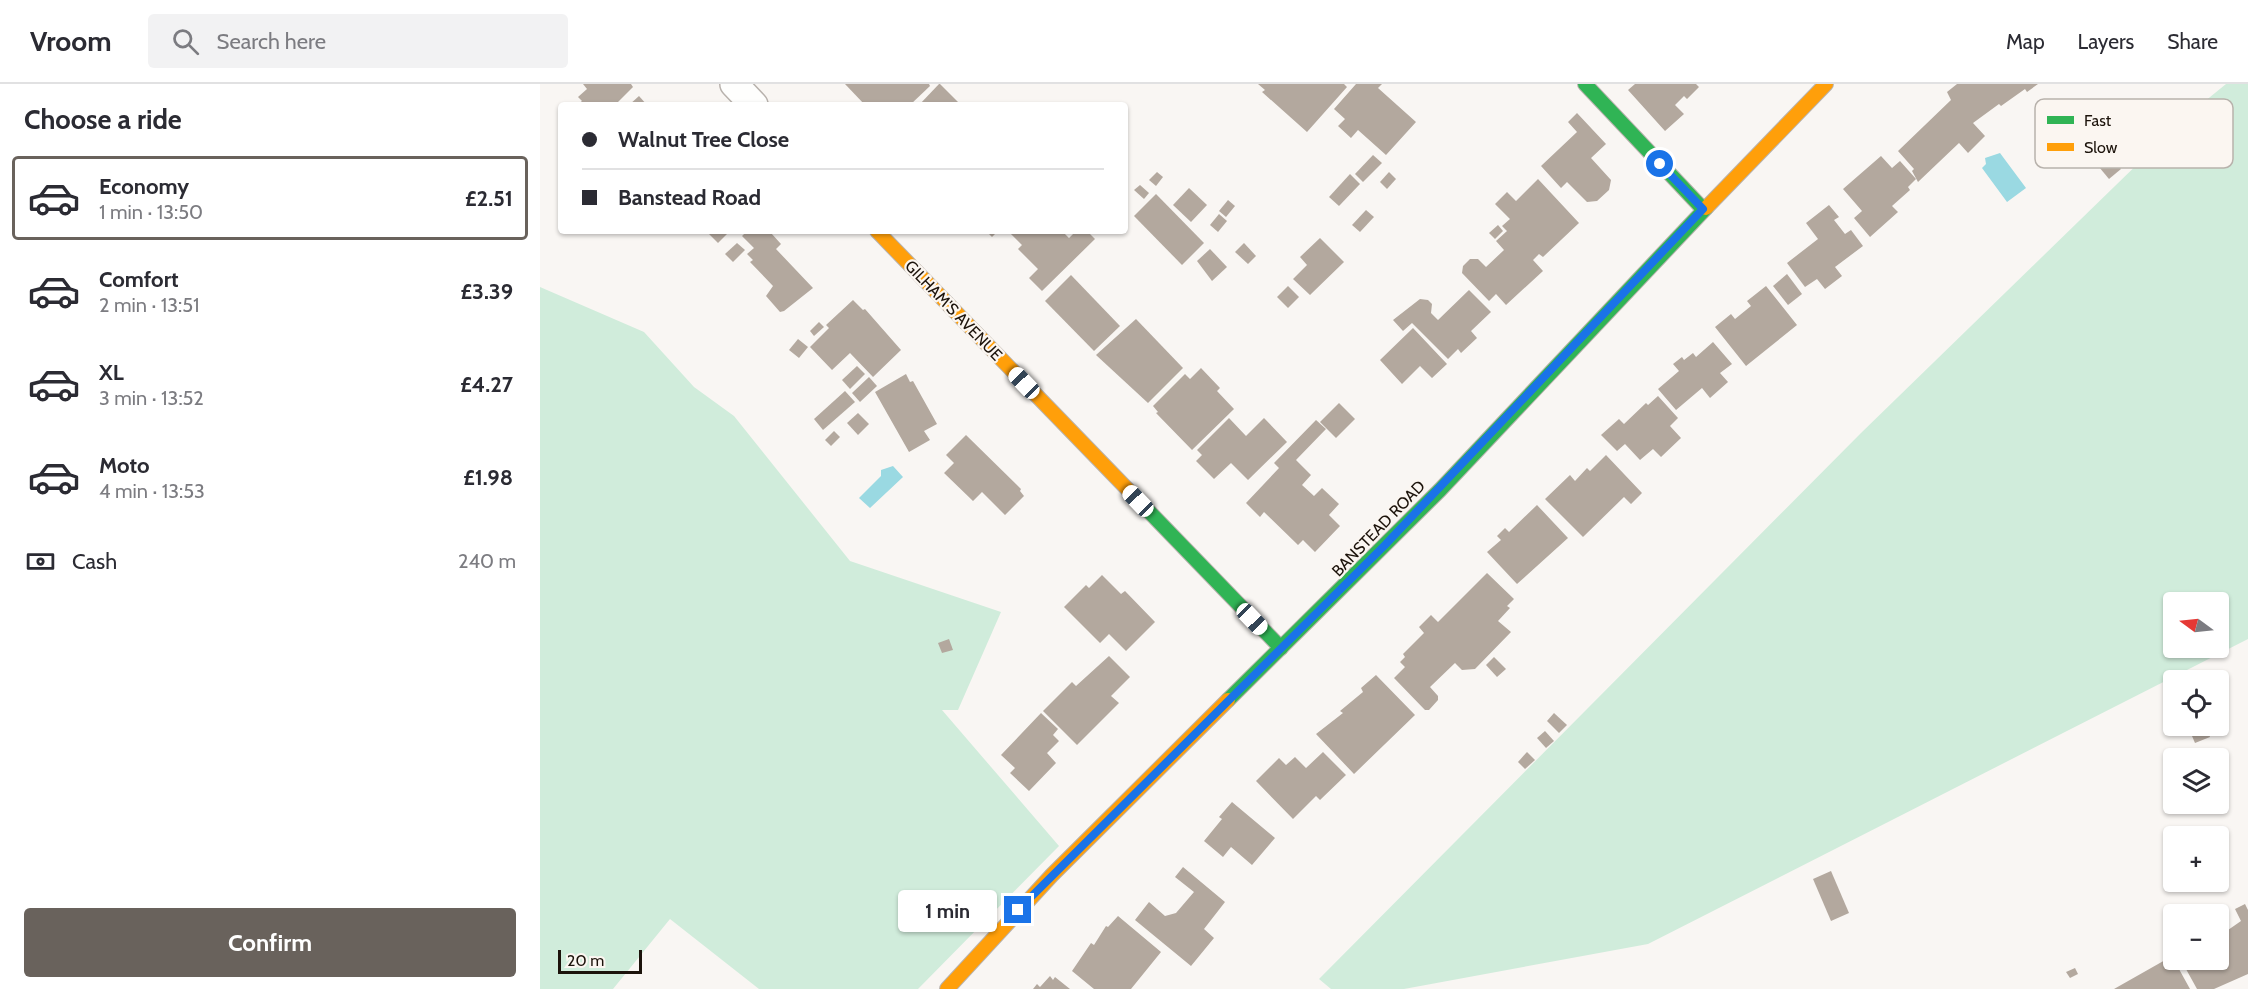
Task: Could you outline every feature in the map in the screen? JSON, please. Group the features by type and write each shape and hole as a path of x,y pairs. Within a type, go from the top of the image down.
{"street":[{"path":"734,84 751,102"},
{"path":"1585,84 1703,209"},
{"name":"BANSTEAD ROAD","path":"947,989 1050,876 1393,537 1703,209 1827,84"},
{"name":"GILHAM'S AVENUE","path":"880,234 1281,648"}],"green space":[{"path":"2226,84 2248,84 2248,639 2229,649 2229,592 2163,592 2163,658 2211,658 2187,670 2163,670 2163,682 1648,944 1404,989 1331,989 1319,979 1861,433 2134,168 2233,168 2233,99 2208,99"},
{"path":"540,287 644,332 694,387 734,416 850,561 1001,612 958,710 942,710 1059,846 918,989 759,989 670,919 613,989 540,989"}],"water":[{"path":"2000,153 2026,188 2007,202 1982,168 1986,164 1985,158"},
{"path":"893,466 903,477 870,508 859,498 881,476 881,470"}],"building":[{"path":"583,84 631,84 633,87 618,102 581,102 578,97 587,89"},
{"path":"845,84 929,84 930,86 913,102 862,102"},
{"path":"940,84 958,102 922,102"},
{"path":"1258,84 1344,84 1347,87 1307,132 1262,92 1265,90"},
{"path":"1356,84 1382,84 1378,88 1416,122 1386,155 1358,130 1351,138 1338,126 1345,119 1334,109"},
{"path":"1635,84 1696,84 1699,87 1687,99 1684,96 1675,105 1684,114 1665,131 1628,90"},
{"path":"1957,84 2038,84 2027,92 2025,89 2001,106 1999,104 1973,123 1985,136 1968,153 1959,143 1918,182 1912,171 1914,169 1898,151 1951,100 1947,92"},
{"path":"639,96 644,102 632,102"},
{"path":"1577,113 1606,144 1591,158 1611,180 1609,190 1597,201 1587,202 1567,182 1561,188 1541,166 1577,132 1568,122"},
{"path":"1373,155 1382,163 1363,182 1355,174"},
{"path":"1881,156 1892,168 1900,161 1916,179 1908,187 1910,190 1892,206 1898,212 1870,237 1854,218 1862,211 1843,189"},
{"path":"2100,168 2120,168 2121,169 2109,179"},
{"path":"1157,172 1163,177 1156,186 1149,180"},
{"path":"1389,172 1396,179 1387,189 1380,182"},
{"path":"1350,174 1360,184 1339,206 1329,197"},
{"path":"1538,179 1579,223 1543,257 1539,254 1533,260 1543,271 1506,305 1496,294 1489,301 1462,273 1463,266 1470,259 1478,259 1486,267 1504,250 1496,241 1507,231 1502,226 1510,219 1495,204 1507,192 1516,201"},
{"path":"1140,185 1149,193 1144,199 1134,190"},
{"path":"1189,188 1207,205 1191,222 1173,205"},
{"path":"1156,194 1204,243 1182,265 1134,216"},
{"path":"1228,200 1235,206 1226,217 1219,211"},
{"path":"1829,205 1839,217 1834,220 1845,234 1851,230 1863,246 1835,267 1842,276 1825,289 1817,279 1805,287 1787,263 1818,239 1806,223"},
{"path":"1366,210 1374,217 1360,232 1352,225"},
{"path":"1219,214 1227,221 1218,232 1210,225"},
{"path":"1498,225 1503,231 1495,239 1489,233"},
{"path":"709,234 727,234 718,243"},
{"path":"744,234 772,234 781,244 776,249 813,288 780,312 766,296 773,286 750,262 753,260 747,254 754,248 742,236"},
{"path":"1011,234 1065,234 1069,238 1073,234 1090,234 1095,239 1042,291 1029,278 1038,269 1018,249 1022,245"},
{"path":"1320,238 1344,262 1310,295 1293,279 1307,265 1300,257"},
{"path":"737,243 745,250 733,262 725,254"},
{"path":"1244,243 1256,256 1248,264 1235,252"},
{"path":"1210,249 1227,267 1212,281 1197,261"},
{"path":"1787,274 1802,294 1788,305 1773,286"},
{"path":"1071,275 1120,326 1094,351 1045,301"},
{"path":"1288,286 1299,297 1288,308 1277,297"},
{"path":"1766,286 1797,325 1746,366 1715,327 1731,314 1735,319 1751,306 1747,301"},
{"path":"1469,290 1491,312 1471,331 1477,338 1461,353 1458,349 1448,359 1412,323 1403,331 1393,320 1420,299 1428,300 1432,304 1431,313 1438,320"},
{"path":"853,300 863,310 865,309 901,350 873,377 850,353 832,370 810,347 829,328 826,325"},
{"path":"1136,319 1183,368 1148,403 1096,355"},
{"path":"819,322 824,327 814,336 810,331"},
{"path":"1413,328 1447,364 1432,378 1420,366 1402,384 1380,360"},
{"path":"798,339 808,347 799,358 789,350"},
{"path":"1713,342 1732,364 1720,373 1728,382 1710,398 1702,388 1676,410 1658,389 1679,371 1673,364 1693,353 1696,357"},
{"path":"857,366 865,374 850,389 842,380"},
{"path":"1201,368 1220,388 1217,391 1234,409 1192,450 1156,413 1158,412 1153,406 1185,374 1190,379"},
{"path":"906,374 910,382 913,381 937,424 924,431 930,440 909,452 875,392"},
{"path":"869,377 877,386 860,402 852,393"},
{"path":"845,391 855,402 823,430 814,419"},
{"path":"1658,396 1678,418 1670,426 1681,438 1661,457 1653,449 1640,460 1625,444 1617,451 1601,435 1619,419 1624,424 1646,403 1648,405"},
{"path":"1339,403 1355,419 1336,438 1320,422"},
{"path":"858,413 869,424 858,435 847,423"},
{"path":"1229,418 1246,436 1264,418 1287,442 1248,480 1231,463 1214,479 1196,461 1202,455 1197,450"},
{"path":"1316,420 1326,429 1296,460 1311,475 1302,485 1314,496 1322,488 1339,504 1329,515 1340,526 1315,552 1303,540 1298,545 1264,512 1260,517 1246,503 1279,468 1274,463"},
{"path":"834,431 840,437 831,446 825,440"},
{"path":"966,435 1021,489 1024,496 1005,515 982,492 973,501 944,473 954,463 946,455"},
{"path":"1606,455 1642,493 1631,504 1624,497 1583,537 1545,499 1570,475 1575,481 1587,468 1590,471"},
{"path":"1537,505 1568,538 1517,584 1487,552 1501,540 1497,536 1505,528 1509,532"},
{"path":"1487,573 1514,599 1507,606 1510,608 1498,621 1511,632 1475,669 1462,670 1455,663 1430,687 1438,696 1438,700 1429,710 1425,710 1394,678 1405,667 1400,662 1405,657 1403,654 1424,633 1419,627 1431,615 1438,622"},
{"path":"1102,575 1121,594 1125,591 1155,622 1126,651 1109,634 1100,643 1064,607 1086,585 1089,588"},
{"path":"949,639 953,650 942,653 938,643"},
{"path":"1109,656 1130,677 1111,696 1119,703 1077,745 1043,711 1072,682 1076,686"},
{"path":"1494,657 1506,669 1497,677 1486,665"},
{"path":"1376,675 1415,715 1354,774 1316,734 1343,713 1340,711 1363,692 1361,688"},
{"path":"1041,713 1058,729 1053,735 1059,741 1047,753 1056,763 1029,791 1010,773 1015,768 1001,755"},
{"path":"1554,713 1567,725 1559,733 1547,721"},
{"path":"1545,731 1554,741 1546,748 1537,738"},
{"path":"2192,736 2210,736 2210,737 2195,743"},
{"path":"1323,752 1346,775 1320,800 1316,796 1293,819 1256,781 1279,758 1286,765 1295,757 1306,768"},
{"path":"1527,752 1535,760 1525,769 1518,762"},
{"path":"1232,802 1275,838 1252,865 1231,847 1223,857 1204,841 1222,819 1219,817"},
{"path":"1183,867 1225,902 1204,929 1214,938 1191,966 1135,920 1149,902 1165,916 1176,913 1194,892 1175,877"},
{"path":"1831,871 1849,913 1831,921 1813,879"},
{"path":"2245,904 2248,910 2248,974 2214,989 2197,989 2187,970 2229,970 2229,929 2241,921 2235,909"},
{"path":"1118,916 1161,952 1131,989 1094,989 1072,971 1091,943 1094,945 1106,926 1108,927"},
{"path":"2163,961 2163,970 2180,970 2190,989 2114,989"},
{"path":"2075,968 2078,974 2070,978 2066,972"},
{"path":"1050,976 1053,980 1055,977 1070,989 1033,989 1037,984 1040,987"}],"traffic: fast":[{"path":"1585,84 1703,209"},
{"path":"1228,700 1440,490 1706,208"},
{"path":"1135,497 1281,648"}],"traffic: slow":[{"path":"1706,208 1826,84"},
{"path":"880,234 1135,497"},
{"path":"947,989 1052,875 1228,700"}],"route":[{"path":"1018,910 1385,545 1703,209 1660,164"}]}
